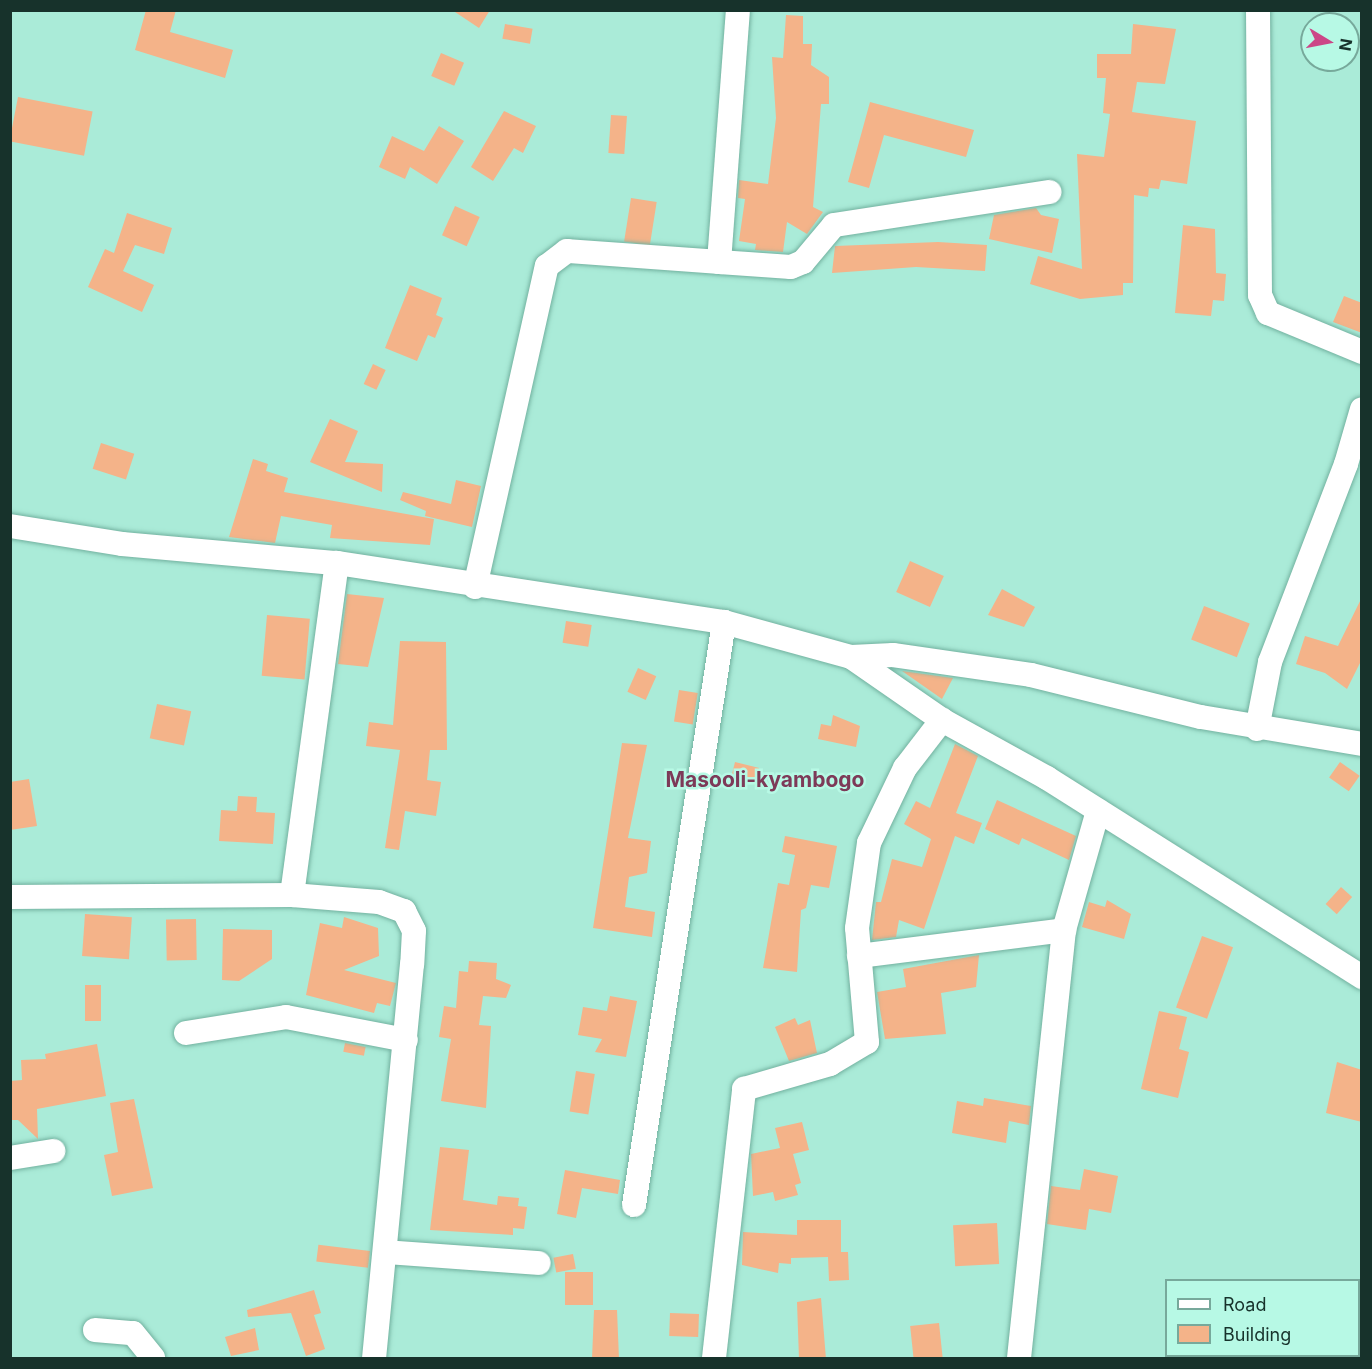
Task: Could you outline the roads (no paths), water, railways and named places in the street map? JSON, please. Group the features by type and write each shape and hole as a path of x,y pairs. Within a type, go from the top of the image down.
{"street":[{"path":"719,262 738,10"},
{"path":"1258,10 1260,295 1268,314 1362,352"},
{"path":"475,587 547,266 567,251 791,267 803,262 834,225 1049,192"},
{"path":"1257,729 1270,662 1346,464 1362,408"},
{"path":"10,526 122,544 337,563 475,587 724,622 851,657 893,655 1031,675 1257,729 1362,744"},
{"path":"292,895 337,563"},
{"path":"634,1205 724,622"},
{"path":"851,657 942,720 1098,811 1362,977"},
{"path":"714,1359 744,1089 830,1064 867,1042 857,928 868,843 905,768 942,720"},
{"path":"1020,1359 1064,930 1098,811"},
{"path":"10,897 292,895 379,902 404,910 414,931 406,1040 374,1359"},
{"path":"859,956 1064,930"},
{"path":"186,1033 285,1017 406,1040"},
{"path":"10,1158 53,1151"},
{"path":"385,1252 539,1263"},
{"path":"95,1330 133,1333 153,1359"}],"district":[{"name":"Masooli-kyambogo","path":"765,780"}]}
